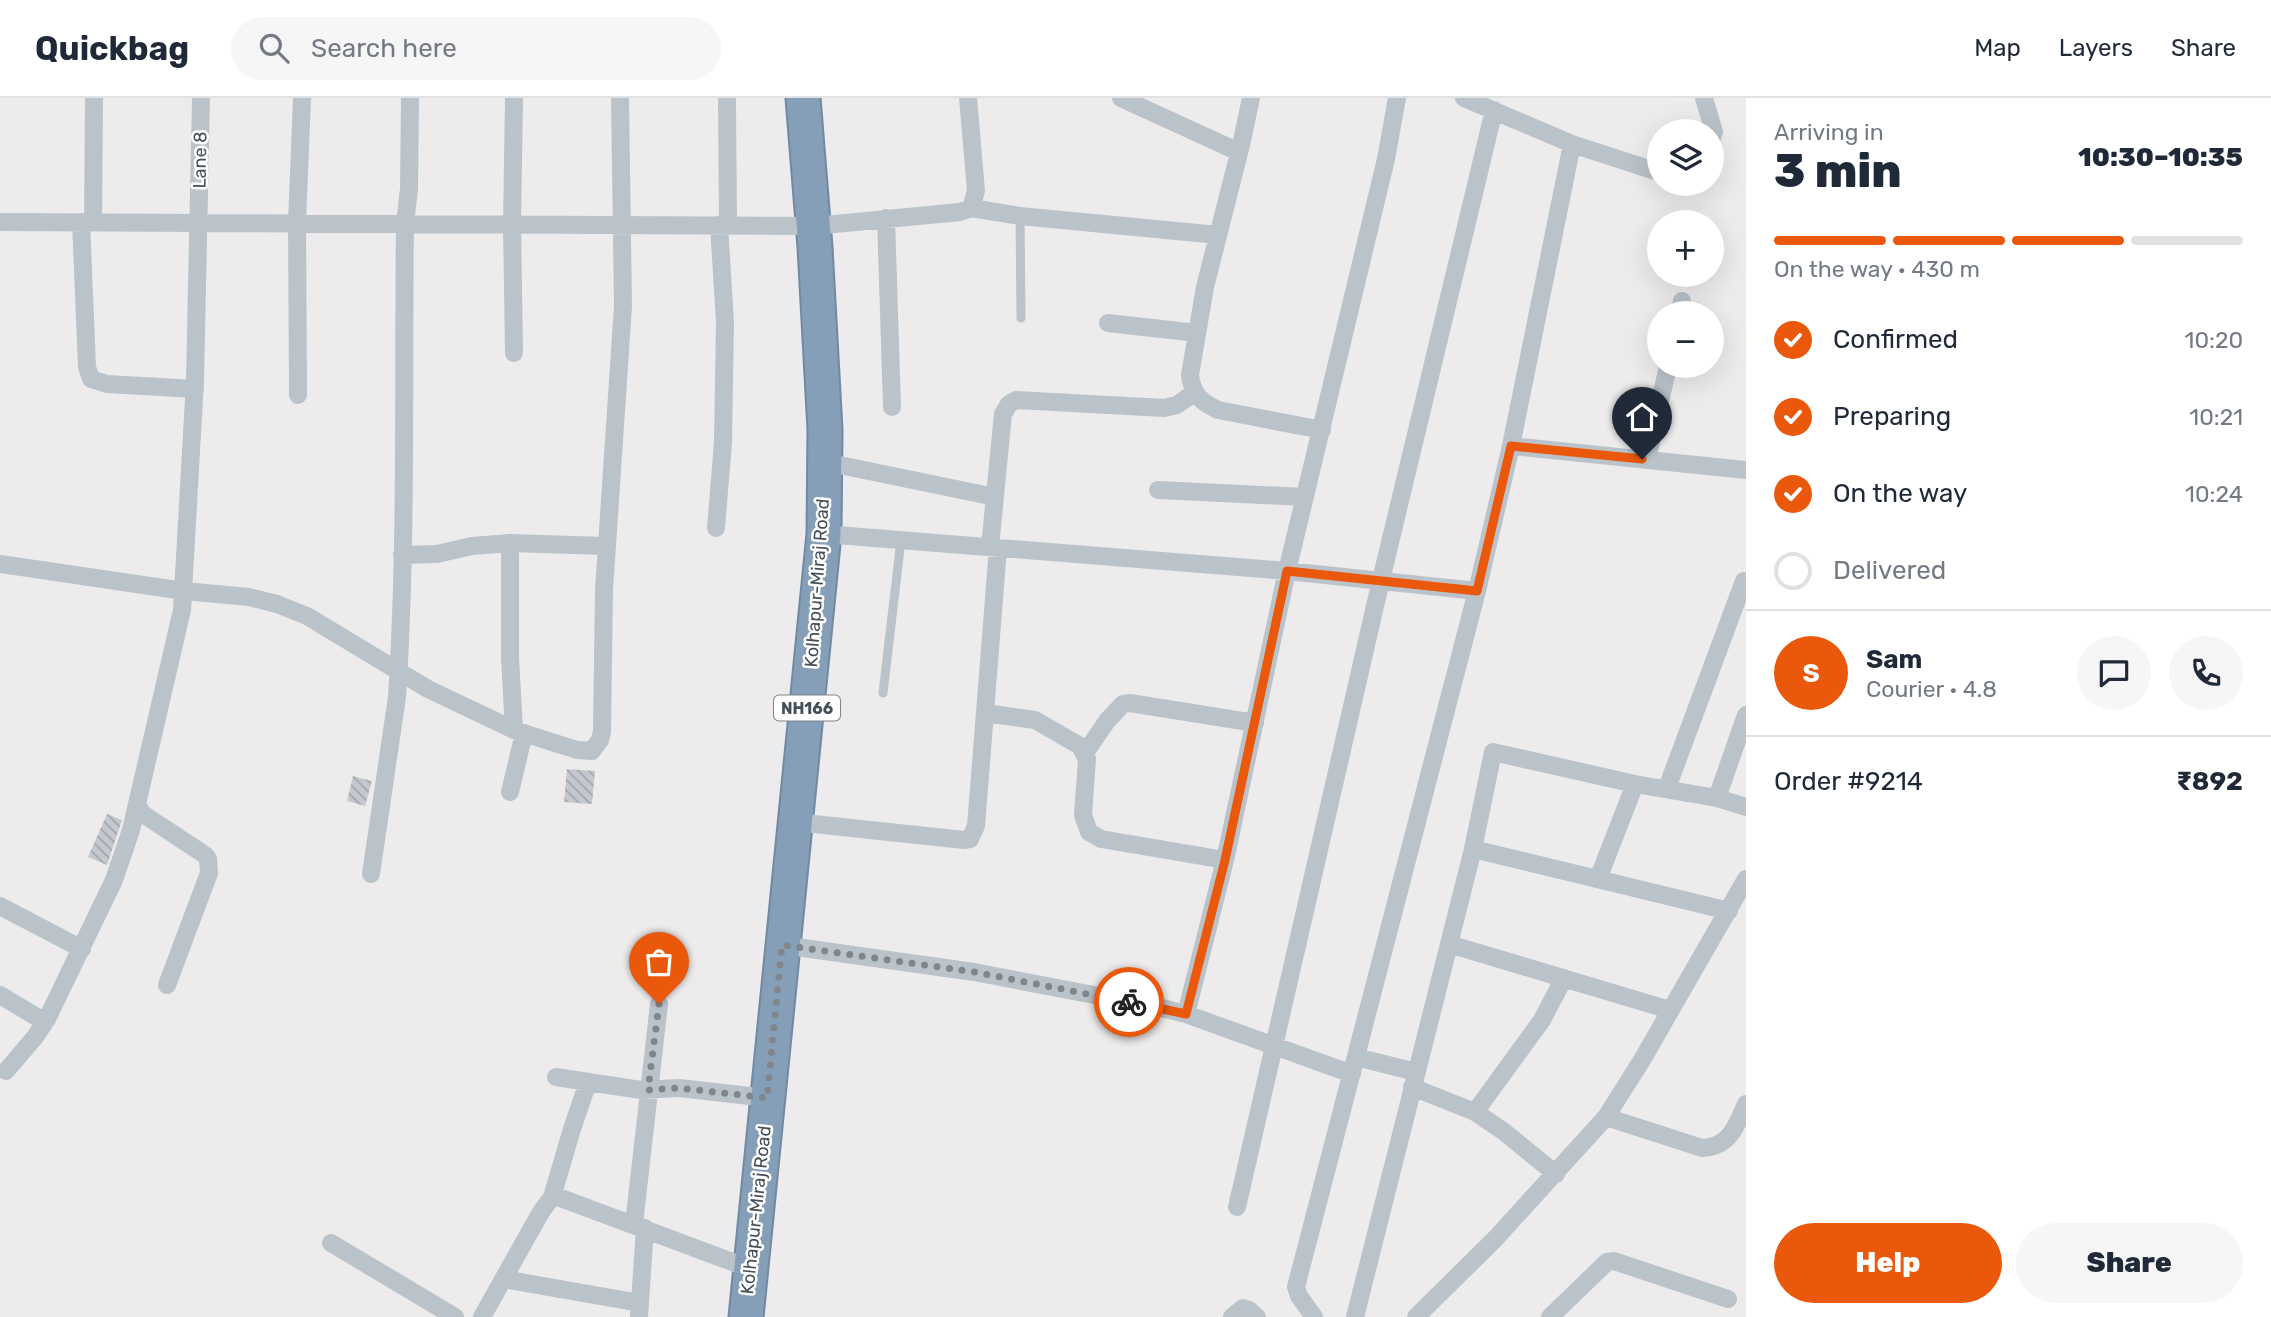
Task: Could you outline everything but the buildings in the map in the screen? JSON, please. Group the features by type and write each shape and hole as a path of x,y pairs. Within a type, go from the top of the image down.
{"highway":[{"name":"Kolhapur-Miraj Road","path":"746,1317 824,534 825,430 814,226 803,98"}],"street":[{"path":"94,98 87,222 87,367 92,379 107,384 195,389"},
{"name":"Lane 8","path":"6,1071 45,1022 114,880 138,805 182,610 195,389 201,98"},
{"path":"298,395 297,223 302,98"},
{"path":"371,874 397,698 405,224 409,189 410,98"},
{"path":"514,98 514,353"},
{"path":"0,564 184,591 249,597 277,604 307,616 428,689 519,732 587,752 592,751 600,740 607,546 623,306 620,98"},
{"path":"716,528 723,442 723,225 727,98"},
{"path":"968,98 976,191 971,208"},
{"path":"1121,98 1239,152"},
{"path":"1251,98 1205,287 1190,375 1191,386 1207,405 1218,410 1322,430"},
{"path":"1186,1014 1225,860 1287,571 1383,173 1397,98"},
{"path":"1464,98 1572,144 1647,167"},
{"path":"1704,98 1710,119"},
{"path":"1237,1207 1381,580 1494,110"},
{"path":"1314,1317 1296,1287 1477,591 1511,446 1572,144"},
{"path":"0,222 814,226 960,212 971,208 1020,216 1218,235"},
{"path":"886,218 892,407"},
{"path":"1108,323 1197,333"},
{"path":"1647,460 1665,378"},
{"path":"795,822 970,839 976,826 985,713 995,496 1003,414 1009,404 1016,400 1164,408 1177,405 1195,392"},
{"path":"1511,446 1746,470"},
{"path":"825,461 995,496"},
{"path":"1158,490 1305,497"},
{"path":"824,534 1287,571 1477,591"},
{"path":"401,555 437,554 472,546 510,543 607,546"},
{"path":"510,543 510,657 519,732 510,792"},
{"path":"1667,789 1744,581"},
{"path":"1085,753 1107,721 1123,704 1255,723"},
{"path":"985,713 1043,723 1080,746 1085,753 1088,768 1083,815 1088,832 1101,839 1225,860"},
{"path":"1717,798 1746,715"},
{"path":"1356,1317 1473,849 1493,752 1635,784 1717,798 1746,807"},
{"path":"1598,879 1635,784"},
{"path":"138,805 146,816 205,855 209,866 209,873 167,985"},
{"path":"1473,849 1728,911"},
{"path":"1416,1317 1495,1239 1606,1117 1642,1060 1746,879"},
{"path":"0,906 82,949"},
{"path":"1449,944 1670,1010"},
{"path":"782,945 974,972 1186,1014 1275,1047 1414,1079 1475,1112 1556,1174"},
{"path":"1475,1112 1542,1020 1564,978"},
{"path":"0,995 45,1022"},
{"path":"503,1279 640,1310 639,1226 648,1090 659,1004"},
{"path":"556,1077 648,1090 679,1088 767,1098"},
{"path":"482,1317 552,1197 588,1082"},
{"path":"1606,1117 1703,1148 1725,1141 1734,1131 1746,1104"},
{"path":"552,1197 558,1196 751,1269"},
{"path":"331,1243 455,1317"},
{"path":"1550,1317 1607,1262 1614,1261 1728,1299"},
{"path":"1232,1317 1243,1308 1257,1317"}],"lane":[{"path":"1020,216 1020,318"},
{"path":"883,693 901,540"}],"way so far":[{"path":"659,1004 648,1090 679,1088 767,1098 782,945 974,972 1129,1002"}],"route":[{"path":"1129,1002 1186,1014 1225,860 1287,571 1477,591 1511,446 1642,459"}]}
